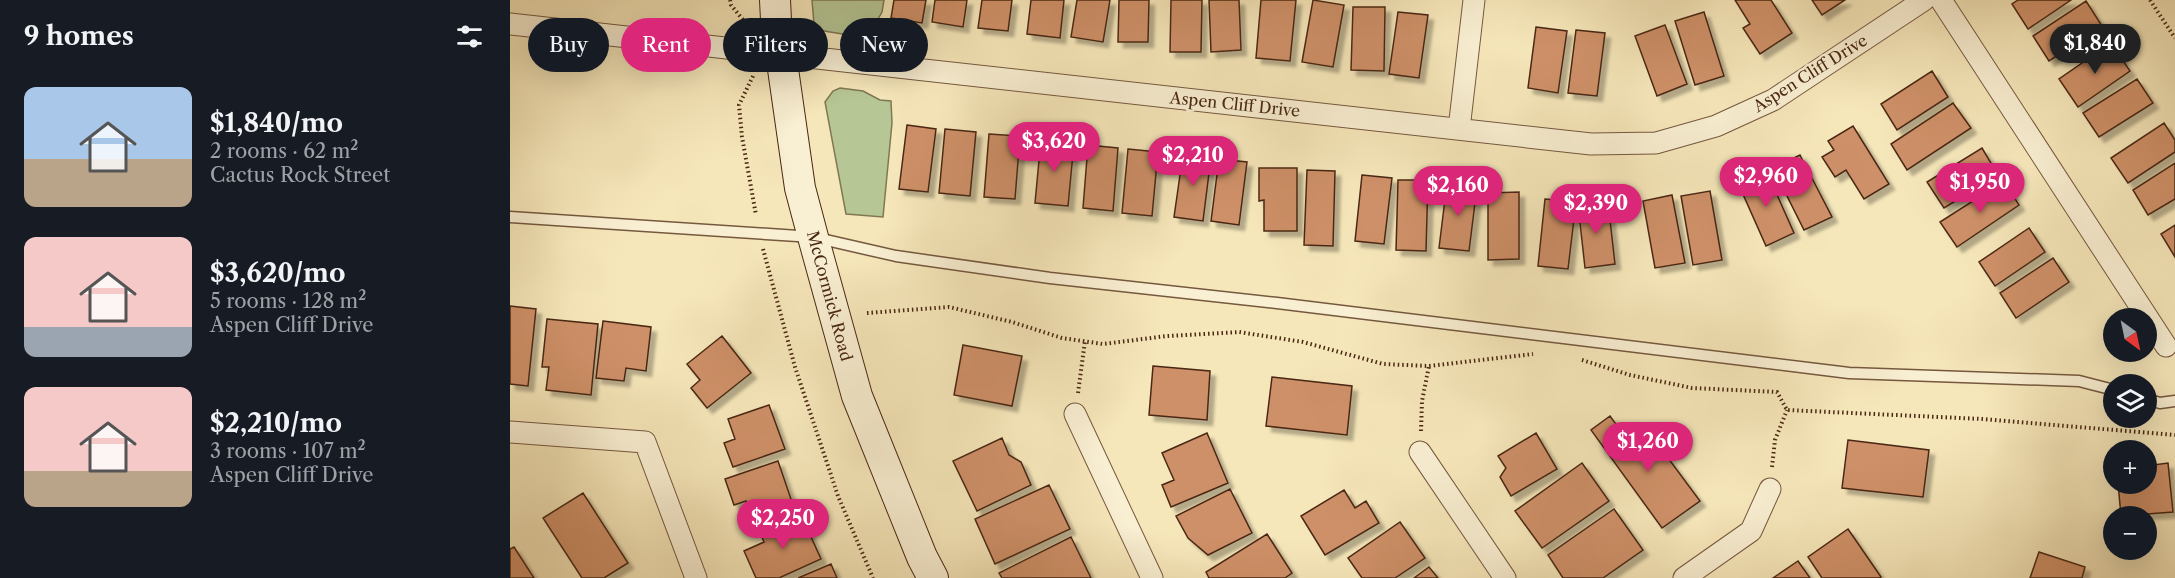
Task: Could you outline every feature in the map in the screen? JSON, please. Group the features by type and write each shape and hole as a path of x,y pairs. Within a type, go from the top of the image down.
{"street":[{"name":"McCormick Road","path":"775,0 777,18"},
{"path":"1459,129 1474,0"},
{"name":"Aspen Cliff Drive","path":"828,58 1591,144 1656,143 1716,126 1773,99 1924,0"},
{"path":"1941,0 2166,346"},
{"name":"Aspen Cliff Drive","path":"510,24 723,47"},
{"name":"McCormick Road","path":"784,72 800,188 857,396 922,557 933,578"},
{"path":"1075,414 1152,578"},
{"path":"510,432 645,442 696,578"},
{"path":"1420,452 1505,578"},
{"path":"1684,578 1751,531 1770,489"}],"lane":[{"path":"510,218 813,237 896,256 1050,278 1277,303 1849,373 2079,381 2103,387"},
{"path":"2157,402 2175,401"}],"path":[{"path":"730,0 731,6 741,18"},
{"path":"2150,0 2175,38"},
{"path":"753,76 739,105 742,137 760,234 799,378 838,496 873,578"},
{"path":"867,314 949,307 1012,322 1062,338 1103,344 1167,336 1239,332 1303,342 1383,364 1428,366 1534,354"},
{"path":"1075,414 1085,341"},
{"path":"1576,359 1630,375 1692,388 1778,392 1787,410 1775,440 1770,489"},
{"path":"1420,452 1422,401 1428,366"},
{"path":"1787,410 1982,419 2175,435"}],"green space":[{"path":"812,0 884,0 879,18 840,18 840,34 828,32 828,18 814,18"},
{"path":"840,88 863,91 880,100 891,101 892,123 883,217 846,214 825,102 833,91"}],"building":[{"path":"894,0 926,0 923,18 891,18"},
{"path":"935,0 967,0 963,27 932,22"},
{"path":"982,0 1012,0 1008,31 978,28"},
{"path":"1031,0 1064,0 1060,38 1027,34"},
{"path":"1077,0 1110,0 1103,42 1071,37"},
{"path":"1119,0 1149,0 1148,42 1118,42"},
{"path":"1171,0 1202,0 1201,52 1170,52"},
{"path":"1209,0 1239,0 1241,50 1211,52"},
{"path":"1261,0 1296,0 1290,61 1256,58"},
{"path":"1313,0 1344,5 1333,67 1302,62"},
{"path":"1735,0 1771,0 1792,33 1760,54 1743,28 1750,24"},
{"path":"1812,0 1845,0 1822,15"},
{"path":"2018,0 2071,0 2028,29 2012,4"},
{"path":"2086,1 2102,26 2049,61 2033,36"},
{"path":"1353,7 1385,7 1384,71 1351,70"},
{"path":"1398,12 1428,15 1419,78 1389,74"},
{"path":"1704,12 1724,76 1695,85 1675,21"},
{"path":"1665,25 1687,84 1657,96 1635,36"},
{"path":"1536,27 1567,31 1558,93 1528,88"},
{"path":"1576,30 1605,33 1597,96 1568,93"},
{"path":"2111,43 2130,71 2078,107 2059,79"},
{"path":"1932,71 1948,97 1897,130 1881,104"},
{"path":"2137,79 2153,103 2099,137 2083,113"},
{"path":"1953,103 1971,128 1907,170 1891,144"},
{"path":"2164,123 2175,140 2175,152 2128,183 2111,158"},
{"path":"907,125 936,129 928,192 899,189"},
{"path":"1853,126 1889,184 1864,199 1846,170 1835,177 1822,157 1834,150 1828,141"},
{"path":"945,129 976,132 970,196 939,193"},
{"path":"989,134 1020,136 1015,199 984,197"},
{"path":"1041,139 1074,143 1068,206 1035,203"},
{"path":"1088,145 1118,148 1113,211 1083,208"},
{"path":"1982,148 1998,175 1944,208 1927,182"},
{"path":"1128,149 1158,152 1152,216 1122,213"},
{"path":"1183,154 1211,157 1203,221 1174,217"},
{"path":"1800,155 1832,217 1804,230 1773,168"},
{"path":"1219,159 1247,162 1239,225 1211,221"},
{"path":"2175,163 2175,199 2148,215 2133,190"},
{"path":"1259,168 1297,168 1297,231 1264,231 1264,200 1259,201"},
{"path":"1307,170 1335,171 1333,246 1304,245"},
{"path":"1766,170 1794,233 1766,246 1738,183"},
{"path":"1362,175 1392,178 1384,244 1355,241"},
{"path":"1398,180 1428,180 1426,251 1396,250"},
{"path":"2004,181 2019,205 1957,247 1940,222"},
{"path":"1447,183 1477,187 1469,251 1439,248"},
{"path":"1710,191 1722,260 1693,265 1681,196"},
{"path":"1519,192 1519,259 1488,260 1488,193"},
{"path":"1672,195 1685,263 1655,268 1643,201"},
{"path":"1545,199 1576,202 1568,269 1538,266"},
{"path":"1608,202 1615,264 1585,268 1578,205"},
{"path":"2175,225 2175,257 2161,234"},
{"path":"2029,228 2045,252 1995,286 1979,262"},
{"path":"2053,258 2069,282 2016,318 2000,293"},
{"path":"510,306 536,309 528,386 510,384"},
{"path":"547,319 598,324 591,395 546,390 549,367 542,367"},
{"path":"603,321 651,327 646,371 626,368 624,381 596,378"},
{"path":"722,336 751,373 707,408 691,388 700,380 687,364"},
{"path":"963,345 1022,356 1012,406 954,395"},
{"path":"1153,366 1210,371 1207,420 1149,415"},
{"path":"1272,377 1352,386 1347,435 1266,426"},
{"path":"769,405 785,449 733,467 724,443 735,439 728,419"},
{"path":"1610,416 1633,448 1651,435 1700,501 1662,528 1591,430"},
{"path":"1207,433 1228,483 1171,507 1162,485 1174,480 1162,453"},
{"path":"1536,433 1557,469 1511,496 1500,477 1506,468 1498,456"},
{"path":"1002,438 1009,455 1021,462 1031,485 977,511 953,461"},
{"path":"1848,440 1929,450 1923,497 1842,488"},
{"path":"778,461 793,505 752,519 746,501 734,505 725,479"},
{"path":"1582,463 1609,501 1542,548 1515,511"},
{"path":"2168,463 2173,512 2157,513 2157,506 2120,506 2119,494 2157,494 2157,464"},
{"path":"1049,485 1070,529 995,564 975,519"},
{"path":"1230,489 1252,533 1208,555 1188,538 1176,516"},
{"path":"1344,490 1355,508 1366,501 1379,523 1325,555 1301,516"},
{"path":"583,493 628,563 604,578 582,578 543,518"},
{"path":"1614,509 1643,550 1603,578 1563,578 1548,555"},
{"path":"801,515 821,559 779,578 756,578 744,551 764,542 760,533"},
{"path":"1400,522 1425,558 1395,578 1362,578 1348,558"},
{"path":"1848,529 1880,578 1822,578 1808,557"},
{"path":"1267,534 1292,573 1285,578 1209,578 1206,572"},
{"path":"1071,537 1091,578 1002,578 999,573"},
{"path":"514,547 534,578 510,578 510,549"},
{"path":"2039,552 2085,567 2082,578 2030,578"},
{"path":"1798,561 1810,578 1773,578"},
{"path":"831,564 837,578 798,578"},
{"path":"1429,567 1438,578 1414,578"}]}
